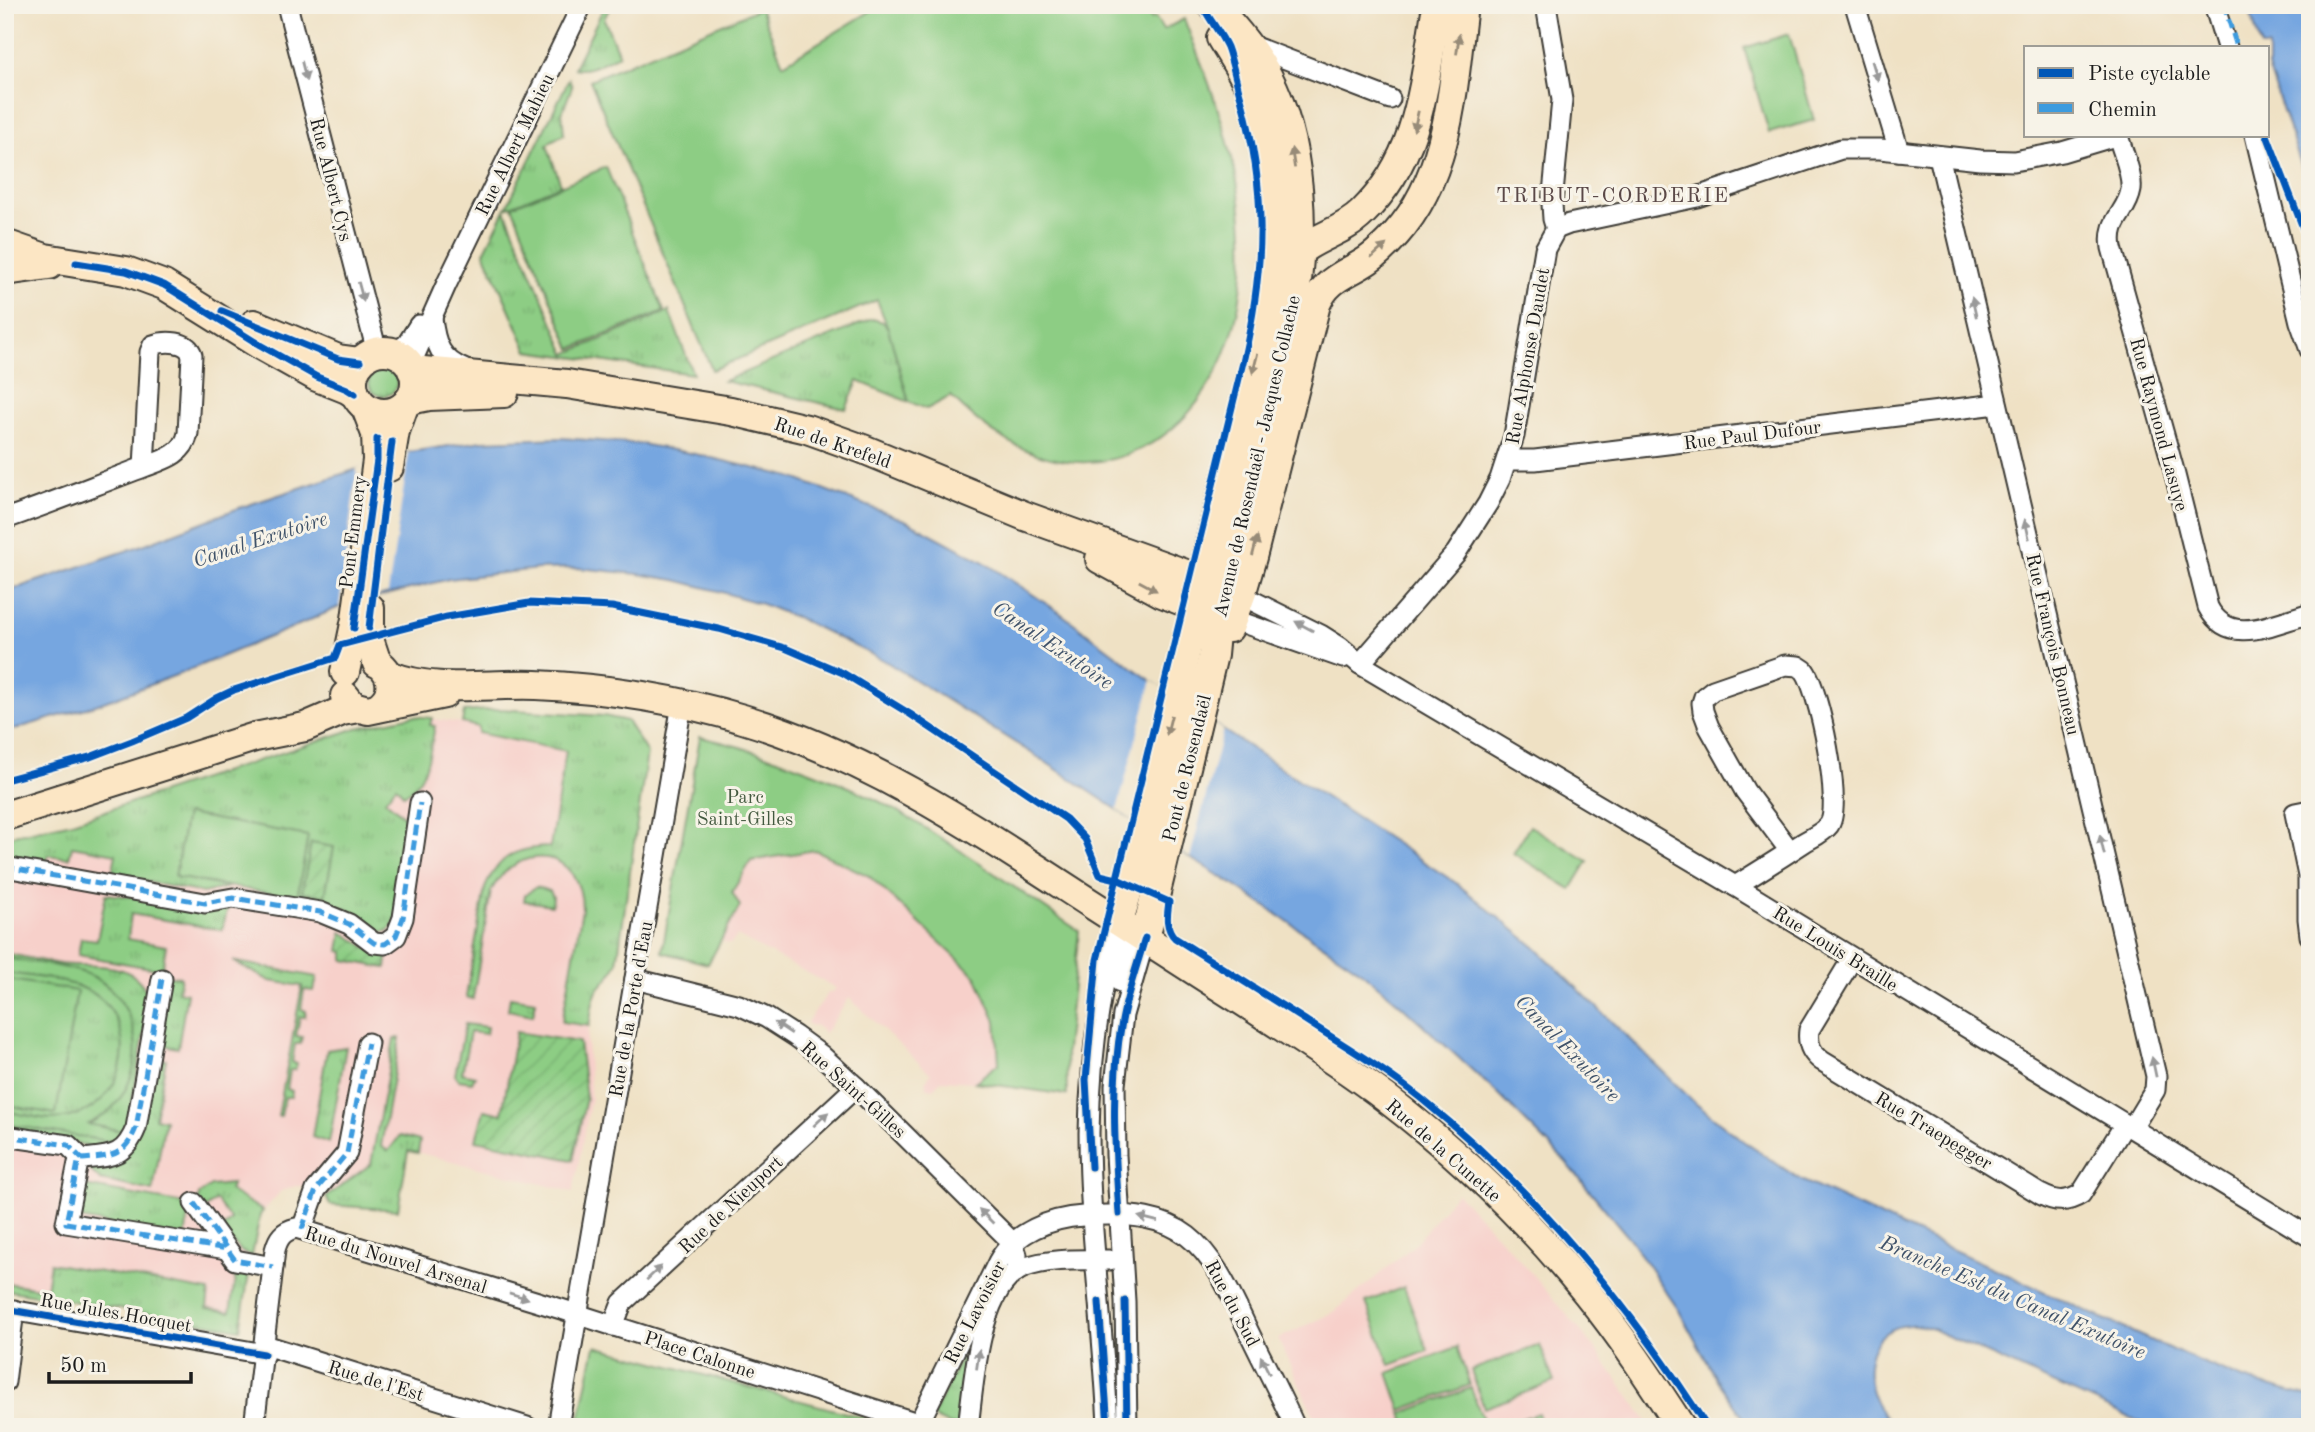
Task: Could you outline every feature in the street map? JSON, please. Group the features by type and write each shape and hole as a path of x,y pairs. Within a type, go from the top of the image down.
{"main road":[{"name":"Avenue de Rosendaël - Jacques Collache","path":"1202,5 1236,45"},
{"name":"Avenue de Rosendaël - Jacques Collache","path":"1213,5 1236,45 1246,80 1261,114 1273,166 1288,203 1219,601 1213,655"},
{"path":"1271,302 1279,278 1299,251 1361,214 1387,184 1402,160 1411,140 1437,5"},
{"name":"Avenue de Rosendaël - Jacques Collache","path":"1185,658 1219,601 1322,291 1342,274 1369,260 1396,234 1414,211 1430,180 1443,139 1463,5"},
{"path":"1288,203 1319,223 1330,225 1351,222"},
{"path":"1288,203 1287,235 1299,251 1320,267 1342,274"},
{"path":"5,244 38,256 136,274 177,292 260,345 317,377 361,401 384,413 396,411 407,403 415,387 391,360 353,379 361,401"},
{"name":"Avenue de Rosendaël - Jacques Collache","path":"1219,601 1293,307 1299,251"},
{"path":"5,271 76,263"},
{"name":"Rue de Krefeld","path":"177,292 338,359 391,360 484,376 548,381 731,411 807,429 863,449 1025,516 1153,589 1219,601"},
{"name":"Rue de Krefeld","path":"407,403 429,396 508,393 633,396"},
{"name":"Pont Emmery","path":"361,401 384,441"},
{"name":"Pont Emmery","path":"344,676 362,628 384,441 407,403"},
{"name":"Pont Emmery","path":"362,628 383,669"},
{"name":"Pont de Rosendaël","path":"1146,876 1213,655"},
{"name":"Pont de Rosendaël","path":"1146,876 1185,658"},
{"path":"255,737 307,712 359,661 383,669 391,686 390,693 384,703 367,708 345,698 342,691 344,676"},
{"name":"Rue de la Cunette","path":"383,669 406,681 429,685 559,686 682,704 771,728 820,746 944,810 1348,1070 1388,1100 1469,1169 1526,1225 1584,1290 1681,1427"},
{"path":"5,816 255,737 305,727 342,711 434,697 471,685"},
{"path":"1119,922 1146,876"},
{"path":"1145,938 1146,876"}],"street":[{"name":"Rue Albert Cys","path":"287,5 391,360"},
{"name":"Rue Albert Mahieu","path":"391,360 432,318 582,5"},
{"name":"Rue Alphonse Daudet","path":"1360,664 1456,553 1488,503 1508,460 1545,249 1556,229 1552,205 1562,100 1546,5"},
{"path":"1855,5 1899,151"},
{"path":"2214,5 2227,46"},
{"path":"1236,45 1390,99"},
{"path":"1556,229 1697,197 1841,149 1899,151 1980,160 2026,159 2073,149 2115,136"},
{"name":"Rue Raymond Lasuye","path":"2118,136 2131,190 2111,231 2112,248 2173,467 2208,607 2219,623 2238,631 2308,614"},
{"path":"2255,136 2300,322 2310,350"},
{"name":"Rue François Bonneau","path":"1938,156 2156,1076 2155,1090 2129,1126"},
{"name":"Rue Albert Mahieu","path":"391,360 410,341 447,283"},
{"name":"Rue de Krefeld","path":"432,318 435,340 443,356 458,367 484,376"},
{"path":"5,519 144,467 180,451 187,439 192,355 185,345 158,343 153,345 150,352 144,467"},
{"name":"Rue Paul Dufour","path":"1508,460 1535,460 1997,404"},
{"name":"Rue Louis Braille","path":"1219,601 1360,664 1729,883 2310,1237"},
{"path":"1729,883 1786,846 1825,829 1832,820 1835,807 1826,738 1813,685 1804,670 1793,665 1717,688 1707,694 1702,703 1718,746 1745,791 1786,846"},
{"name":"Rue de la Porte d'Eau","path":"578,1315 682,704"},
{"path":"5,867 205,903 233,898 320,912 338,918 374,943 385,944 396,936 403,918 420,803"},
{"path":"2310,810 2295,813 2308,876 2310,936"},
{"path":"1116,1155 1108,1105 1105,1056 1108,1028 1125,959 1119,922"},
{"path":"1108,1427 1089,1133 1103,980 1119,922"},
{"path":"1126,1427 1115,1085 1120,1030 1145,938"},
{"name":"Rue Traepegger","path":"1852,959 1809,1030 1813,1053 2017,1180 2053,1200 2076,1197 2086,1189 2129,1126"},
{"path":"162,979 136,1128 124,1149 111,1156 82,1159 78,1163 66,1223 227,1249"},
{"name":"Rue Saint-Gilles","path":"635,979 726,1001 756,1012 803,1042 856,1087 1013,1243"},
{"path":"302,1229 316,1190 348,1153 368,1043"},
{"name":"Rue de Nieuport","path":"613,1326 622,1303 856,1087"},
{"path":"5,1136 68,1146 82,1159"},
{"path":"194,1203 235,1260 272,1267"},
{"name":"Rue du Sud","path":"1093,1215 1144,1217 1187,1235 1208,1254 1228,1288 1294,1427"},
{"name":"Rue Lavoisier","path":"925,1425 998,1262 1013,1243 1054,1220 1093,1215"},
{"name":"Rue du Nouvel Arsenal","path":"254,1427 275,1250 280,1237 290,1230 302,1229 578,1315"},
{"path":"1013,1243 1017,1255 1016,1272"},
{"path":"968,1427 986,1319 998,1291 1016,1272 1044,1263 1122,1259"},
{"path":"5,1382 10,1309"},
{"name":"Rue Jules Hocquet","path":"10,1309 264,1350"},
{"path":"558,1427 578,1315"},
{"name":"Place Calonne","path":"578,1315 925,1425"},
{"name":"Rue de l'Est","path":"264,1350 527,1427"}],"shaded area":[{"path":"500,709 604,716 627,721 647,753 617,963 613,975 600,987 593,999 587,1041 591,1098 573,1192 408,1150 398,1210 330,1205 324,1194 311,1187 296,1186 281,1191 260,1215 240,1329 5,1290 5,837 72,822 357,728 413,716 462,723 464,712"},
{"path":"815,850 869,876 976,976 996,1021 999,1064 975,1082 941,1080 933,1088 927,1088 925,1082 931,1074 849,998 825,1033 816,1026 809,1025 807,1022 829,992 832,993 836,988 737,936 731,944 724,943 723,937 740,906 732,892 751,861"},
{"path":"1457,1193 1512,1251 1592,1344 1651,1427 1319,1427 1278,1339 1334,1312 1412,1247"}],"green space":[{"path":"605,5 611,5 604,19 619,55 591,67 574,68"},
{"path":"881,5 1148,5 1145,10 1151,19 1155,17 1163,30 1184,19 1228,142 1241,204 1243,271 1233,331 1211,382 1180,422 1142,449 1098,461 1050,458 1000,437 951,396 927,409 909,402 888,328 877,300 712,370 590,80 760,8 783,64"},
{"path":"1789,34 1814,120 1769,133 1744,48"},
{"path":"569,79 572,87 562,113 564,134 547,145 561,185 506,208"},
{"path":"606,167 664,311 571,349 512,206"},
{"path":"505,210 566,354 669,311 693,374 528,351 484,252"},
{"path":"872,319 883,322 888,328 909,402 858,381 846,409 724,381"},
{"path":"383,368 393,372 397,382 393,392 383,396 373,392 369,382 373,372"},
{"path":"500,709 604,716 627,721 647,753 617,963 595,996 589,1026 562,1022 582,909 579,889 572,873 560,863 547,858 532,858 517,864 503,875 491,891 473,999 466,997 485,888 496,868 510,856 527,849 550,847 566,751 478,733 478,727 462,723 464,712"},
{"path":"413,716 432,718 430,725 435,726 427,765 418,782 404,795 396,786 385,800 404,816 411,829 396,922 388,931 382,932 347,909 297,898 307,836 186,814 175,877 229,887 203,893 112,875 116,854 72,846 69,858 48,855 46,865 5,859 5,837 72,822 357,728"},
{"name":"Parc Saint-Gilles","path":"700,737 808,770 887,805 952,845 1079,931 1066,1050 1067,1095 975,1082 999,1063 996,1021 976,976 869,876 815,850 751,861 732,892 740,906 708,964 662,952"},
{"path":"186,814 308,836 297,898 175,877"},
{"path":"1530,826 1588,861 1571,889 1513,853"},
{"path":"311,843 334,847 325,896 302,892"},
{"path":"536,887 550,891 553,897 552,905 524,901 525,895"},
{"path":"106,894 228,907 222,930 131,914 128,939 166,946 162,970 78,955 81,938 97,940"},
{"path":"342,932 376,953 388,954 386,968 344,960 344,952 339,951"},
{"path":"5,953 60,964 119,969 135,977 144,987 150,1000 127,1132 117,1145 97,1150 74,1142 5,1130"},
{"path":"5,958 85,973 110,989 122,1004 131,1021 135,1039 131,1077 123,1094 110,1110 88,1124 122,1131 119,1143 5,1124 5,1111 53,1119 69,1117 87,1110 102,1099 113,1085 123,1050 121,1032 114,1015 102,1000 82,987 69,983 5,973"},
{"path":"232,961 317,977 314,991 304,990 301,1009 306,1011 305,1017 300,1017 296,1036 302,1037 300,1044 295,1044 292,1062 297,1064 295,1070 290,1070 287,1089 292,1091 291,1097 285,1097 281,1116 278,1116 302,986 270,981"},
{"path":"168,976 181,977 178,991 187,993 178,1048 156,1044"},
{"path":"5,979 77,991 56,1114 5,1105"},
{"path":"510,997 536,1001 533,1015 508,1010"},
{"path":"465,1024 487,1027 486,1034 470,1032 462,1073 475,1076 472,1082 459,1080 455,1075"},
{"path":"516,1032 579,1042 586,1098 573,1160 476,1140 484,1110 502,1114"},
{"path":"400,1038 381,1146 388,1151 400,1136 420,1141 418,1153 408,1151 398,1210 330,1205 326,1197 371,1164 394,1039"},
{"path":"346,1047 329,1143 312,1137 327,1050"},
{"path":"153,1057 166,1059 155,1118 165,1120 153,1191 100,1180 88,1168 113,1161"},
{"path":"232,1184 229,1190 263,1211 252,1256 243,1253 220,1230 231,1220 216,1200 205,1209 198,1202 199,1194 211,1186"},
{"path":"80,1185 190,1205 185,1238 74,1218"},
{"path":"50,1263 209,1291 207,1308 230,1312 236,1272 249,1274 240,1329 5,1290 5,1283 46,1289"},
{"path":"1404,1287 1428,1351 1390,1365 1366,1302"},
{"path":"1540,1345 1554,1382 1484,1408 1471,1370"},
{"path":"595,1346 895,1426 578,1427"},
{"path":"1457,1347 1470,1385 1401,1410 1388,1373"},
{"path":"961,1358 966,1361 969,1373 960,1427 954,1427 933,1415"},
{"path":"1471,1388 1485,1425 1407,1427 1402,1413"},
{"path":"1538,1413 1543,1427 1499,1427"}],"water":[{"path":"2248,5 2308,5 2310,191 2270,73 2270,46 2261,46"},
{"path":"561,438 641,444 791,477 907,521 984,562 1059,612 1220,728 1456,883 1535,947 1695,1103 1746,1143 1801,1180 2154,1342 2243,1379 2310,1397 2310,1427 2151,1427 1932,1329 1913,1325 1896,1327 1886,1333 1872,1351 1869,1363 1875,1400 1894,1427 1750,1427 1720,1385 1678,1309 1630,1239 1566,1162 1497,1093 1399,1003 1358,969 1231,883 885,661 802,620 762,604 675,580 578,568 538,569 449,579 339,607 179,674 93,706 5,732 5,592 140,546 239,508 409,452 482,441"}],"pier":[{"path":"409,452 388,593 339,607 357,468"},
{"path":"1152,680 1223,730 1190,858 1117,810"}],"marked path":[{"path":"2224,5 2237,46"},
{"path":"5,867 205,903 233,898 320,912 349,924 374,943 385,944 396,936 403,918 420,803"},
{"path":"162,979 136,1128 126,1145 115,1154 82,1159 78,1163 66,1223 227,1249"},
{"path":"302,1229 316,1190 347,1153 368,1043"},
{"path":"5,1136 68,1145 82,1159"},
{"path":"194,1203 235,1260 273,1267"}],"cycle path":[{"path":"1091,1167 1086,1080 1097,960 1244,358 1256,291 1259,197 1249,132 1227,47 1202,5"},
{"path":"2267,136 2310,246"},
{"path":"76,263 126,271 164,285 260,345 317,377 355,394"},
{"path":"222,311 338,359 360,362"},
{"path":"354,628 377,460 377,439"},
{"path":"369,628 392,442"},
{"path":"5,780 90,757 132,741 186,718 234,690 335,658 340,645 447,617 529,603 612,607 719,629 785,648 843,673 910,714 1066,819 1085,839 1100,875 1117,879 1169,902 1168,926 1175,938 1365,1058 1423,1100 1504,1172 1578,1252 1646,1337 1707,1427"},
{"path":"1119,1214 1114,1118 1118,1045 1129,990 1145,938"},
{"path":"1125,1301 1127,1427"},
{"path":"1099,1302 1108,1427"},
{"path":"5,1309 264,1354"}],"district":[{"name":"TRIBUT-CORDERIE","path":"1613,195"}],"water label":[{"name":"Canal Exutoire","path":"260,539"},
{"name":"Canal Exutoire","path":"1053,645"},
{"name":"Canal Exutoire","path":"1568,1048"},
{"name":"Branche Est du Canal Exutoire","path":"2013,1297"}]}
